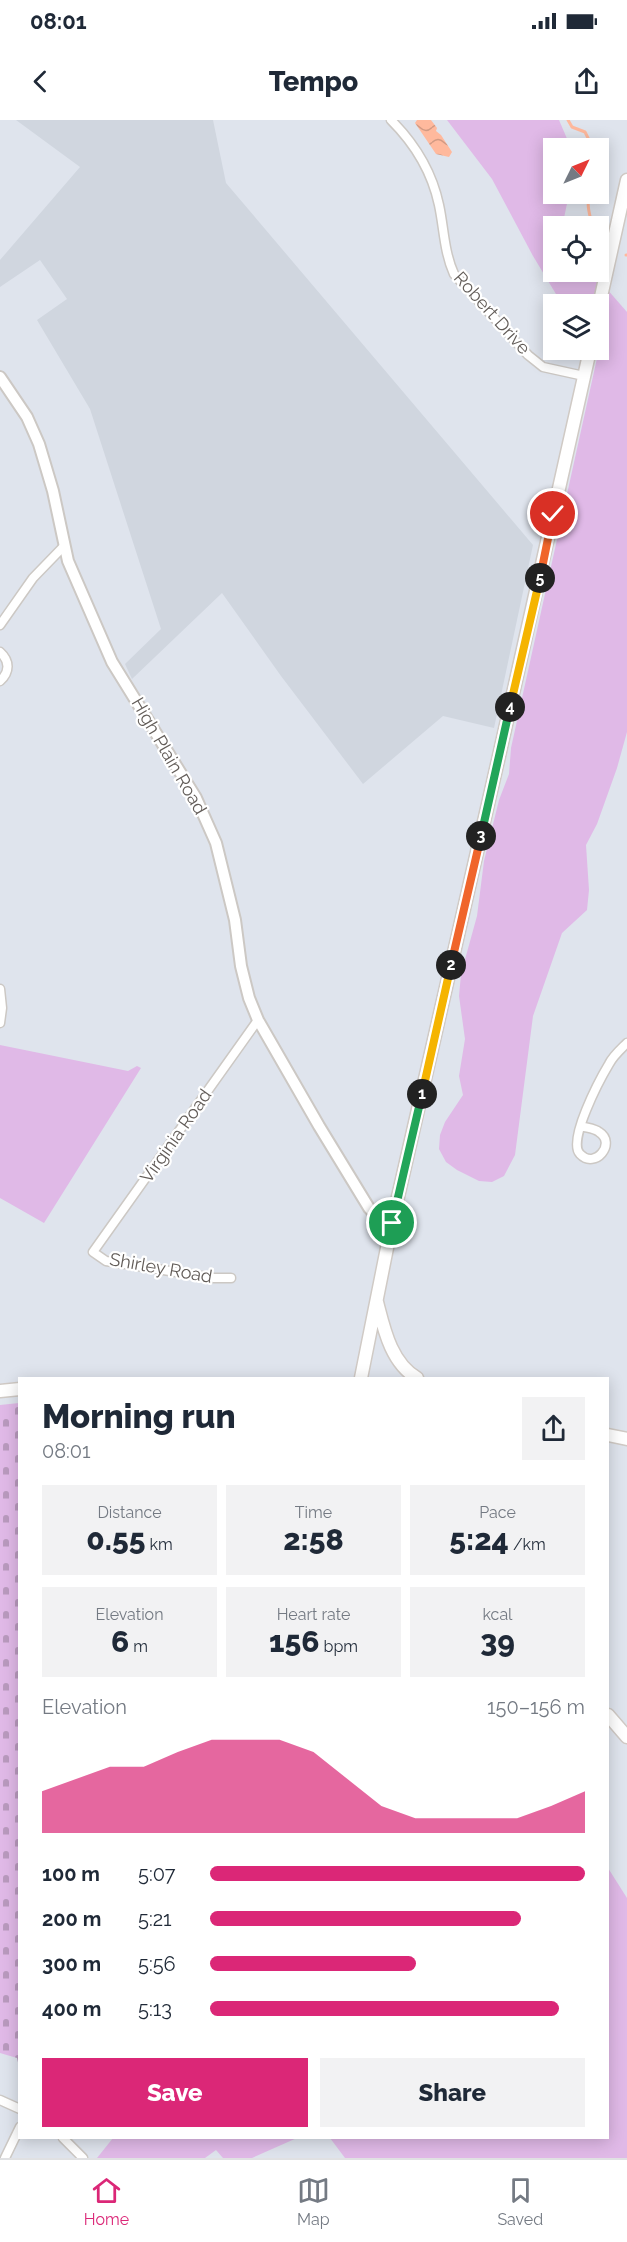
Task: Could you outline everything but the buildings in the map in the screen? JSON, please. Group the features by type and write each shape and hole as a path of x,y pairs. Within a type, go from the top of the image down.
{"main road":[{"path":"602,294 627,180"},
{"path":"361,1377 392,1223 500,756 588,360"},
{"path":"376,1298 388,1343 401,1364 416,1377"},
{"path":"0,1391 18,1389"},
{"path":"609,1435 627,1440"},
{"path":"609,1715 627,1737"}],"street":[{"name":"Robert Drive","path":"391,120 406,136 429,171 439,202 448,259 454,274 528,355 543,367 584,376"},
{"name":"High Plain Road","path":"0,376 27,417 39,444 53,490 64,546 74,575 112,662 196,798 216,843 235,920 241,966 249,998 258,1020 369,1208 376,1215 392,1223"},
{"path":"0,625 33,578 64,546"},
{"path":"0,652 6,658 8,668 6,675 0,681"},
{"path":"0,989 2,1008 0,1023"},
{"name":"Virginia Road","path":"93,1252 258,1020"},
{"path":"581,1126 609,1063 627,1043"},
{"name":"Shirley Road","path":"93,1252 106,1261 214,1278 231,1278"},
{"path":"0,2100 18,2108"},
{"path":"5,2158 18,2131"},
{"path":"64,2139 83,2158"}],"shaded area":[{"path":"16,120 213,120 226,183 533,545 494,728 443,716 363,784 281,676 222,593 132,679 125,664 161,629 90,409 37,320 67,299 40,260 0,287 0,260 80,167"}],"green space":[{"path":"447,120 559,120 567,138 543,138 543,204 567,204 564,216 543,216 543,273 533,256 492,179"},
{"path":"549,282 601,282 627,312 627,732 597,824 586,845 589,890 587,910 562,933 533,1016 515,1155 504,1176 492,1182 479,1181 446,1162 439,1149 440,1135 445,1122 463,1095 459,1076 465,1039 459,996 461,974 477,916 484,861 499,800 509,774 511,748 597,360 609,360 609,294 556,294"},
{"path":"0,1045 128,1071 137,1066 141,1068 44,1223 0,1198"},
{"path":"18,1403 18,2062 17,2058 0,2053 0,1405"},
{"path":"609,1870 627,1898 627,2158 345,2158 331,2139 609,2139"},
{"path":"112,2139 295,2139 252,2158 223,2158 216,2150 205,2158 97,2158"}],"water":[{"path":"417,120 431,120 437,128 436,131 452,152 449,157 436,154 415,123"}],"waterway":[{"path":"568,120 572,127 585,132 588,138"},
{"path":"588,204 590,216"}],"route":[{"path":"392,1223 500,756 553,514"}]}
